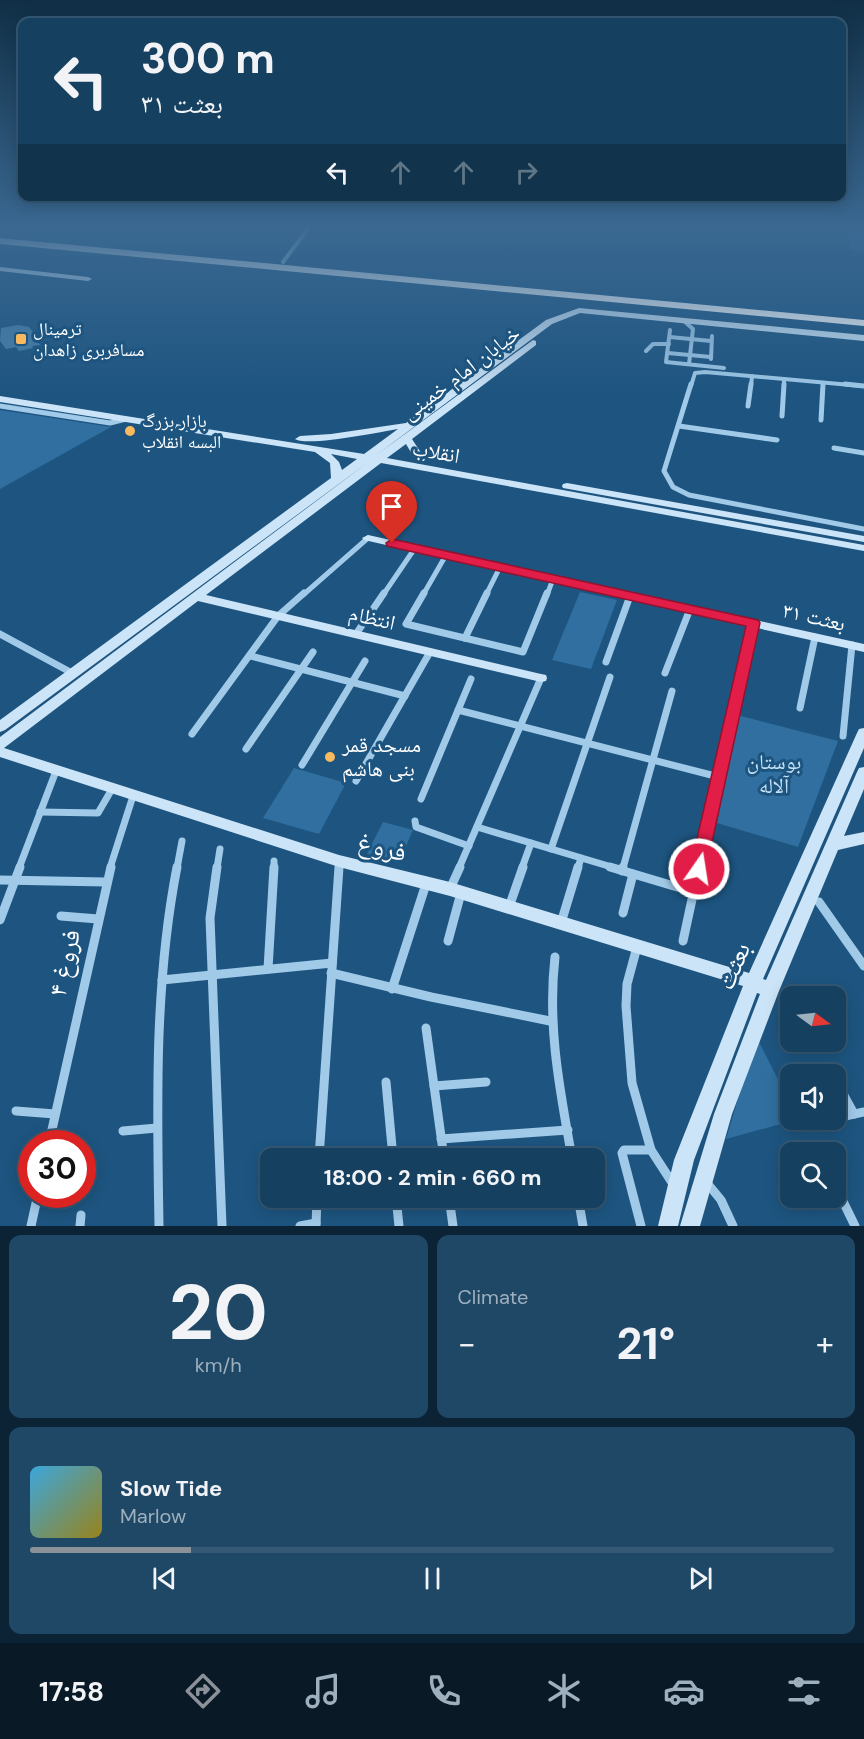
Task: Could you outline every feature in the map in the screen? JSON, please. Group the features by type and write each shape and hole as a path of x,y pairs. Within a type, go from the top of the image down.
{"highway":[{"path":"428,283 864,323"},
{"path":"516,283 864,315"}],"main road":[{"path":"561,319 577,310 595,310 864,339"},
{"path":"595,310 864,339"},
{"name":"خیابان امام خمینی","path":"0,744 195,596 376,455 416,420 549,322 561,319"},
{"name":"خیابان امام خمینی","path":"0,727 336,479 407,438 559,324 561,319"},
{"name":"انقلاب","path":"0,392 300,439 405,461 684,511 824,527 864,539"},
{"name":"انقلاب","path":"0,399 314,448 376,455"},
{"path":"300,439 393,428 416,420"},
{"path":"407,438 420,459"},
{"path":"314,448 336,462 338,469 336,479"},
{"name":"انقلاب","path":"405,461 420,459 864,548"},
{"name":"بعثت ۳۱","path":"369,538 858,647"},
{"name":"انتظام","path":"195,596 541,678"},
{"path":"58,683 70,690"},
{"name":"بعثت","path":"668,1226 684,1161 704,1105 753,982 864,733"},
{"name":"فروغ","path":"0,752 339,861 456,891 753,982 770,991"},
{"name":"بعثت","path":"690,1226 722,1116 770,991 864,772"},
{"path":"833,844 864,838"}],"street":[{"path":"683,321 692,326 689,364"},
{"path":"670,330 666,362 724,368"},
{"path":"669,337 712,339 710,363"},
{"path":"646,351 651,344 669,344"},
{"path":"668,353 711,357"},
{"path":"864,386 695,373 664,471 668,483 676,490 689,495 824,527 864,529"},
{"path":"748,406 753,376"},
{"path":"782,416 784,379"},
{"path":"821,420 823,383"},
{"path":"0,406 110,423 128,418"},
{"path":"679,426 777,440"},
{"path":"834,448 864,453"},
{"path":"192,734 278,616 369,538"},
{"path":"356,634 415,548"},
{"path":"446,555 406,624 523,652 553,579"},
{"path":"465,638 500,567"},
{"path":"606,662 630,596"},
{"path":"665,673 690,609"},
{"path":"683,941 753,623"},
{"path":"0,634 72,673"},
{"path":"800,708 815,637"},
{"path":"843,736 858,647"},
{"path":"356,781 430,651"},
{"path":"246,749 313,652"},
{"path":"250,656 405,696"},
{"path":"302,765 365,661"},
{"path":"551,849 610,677"},
{"path":"448,941 456,891 469,846 541,678"},
{"path":"421,799 471,679"},
{"path":"622,871 672,691"},
{"path":"458,710 719,777"},
{"path":"0,920 56,771"},
{"path":"40,812 98,813 112,789"},
{"name":"فروغ ۴","path":"51,1130 106,882 133,796"},
{"path":"415,821 416,827 469,846"},
{"path":"477,827 694,892"},
{"path":"159,1226 157,1128 162,980 167,925 182,841"},
{"path":"508,908 531,843"},
{"path":"220,849 210,918 210,975 222,1226"},
{"path":"561,924 581,858"},
{"path":"268,969 274,861"},
{"path":"320,1148 339,861"},
{"path":"623,913 633,874"},
{"path":"0,880 106,882"},
{"path":"392,989 426,883"},
{"path":"819,902 862,961"},
{"path":"61,916 98,919"},
{"path":"637,947 627,984 628,1043 632,1083 651,1150 677,1191"},
{"path":"555,957 550,983 550,1021 571,1148"},
{"path":"162,980 332,963"},
{"path":"331,973 392,989 550,1021"},
{"path":"426,1028 442,1148"},
{"path":"386,1082 392,1148"},
{"path":"434,1086 486,1082"},
{"path":"846,1095 859,1113"},
{"path":"16,1111 54,1114"},
{"path":"123,1131 157,1128"},
{"path":"441,1139 568,1130"},
{"path":"641,1226 622,1153 624,1150 651,1150"},
{"path":"703,1177 721,1200 733,1226"},
{"path":"31,1226 35,1208"},
{"path":"300,1226 316,1224 317,1208"},
{"path":"397,1208 399,1226"},
{"path":"451,1208 453,1226"},
{"path":"581,1208 583,1226"},
{"path":"846,1208 855,1226"}],"green space":[{"path":"0,410 111,427 0,489"},
{"path":"580,592 617,600 591,669 552,660"},
{"name":"بوستان آلاله","path":"737,715 838,741 798,847 717,823"},
{"path":"294,768 346,783 319,834 263,818"},
{"path":"383,822 413,830 399,862 367,854"},
{"path":"758,1040 780,1083 780,1124 726,1139 755,1042"}],"building":[{"name":"ترمینال مسافربری زاهدان","path":"18,325 29,327 37,336 40,335 42,341 38,342 40,345 19,351 16,347 6,349 0,341 1,328"}],"place":[{"name":"ترمینال مسافربری زاهدان","path":"21,339"},
{"name":"بازار بزرگ البسه انقلاب","path":"130,431"},
{"name":"مسجد قمر بنی هاشم","path":"330,757"}],"route":[{"path":"392,543 753,623 699,869"}]}
